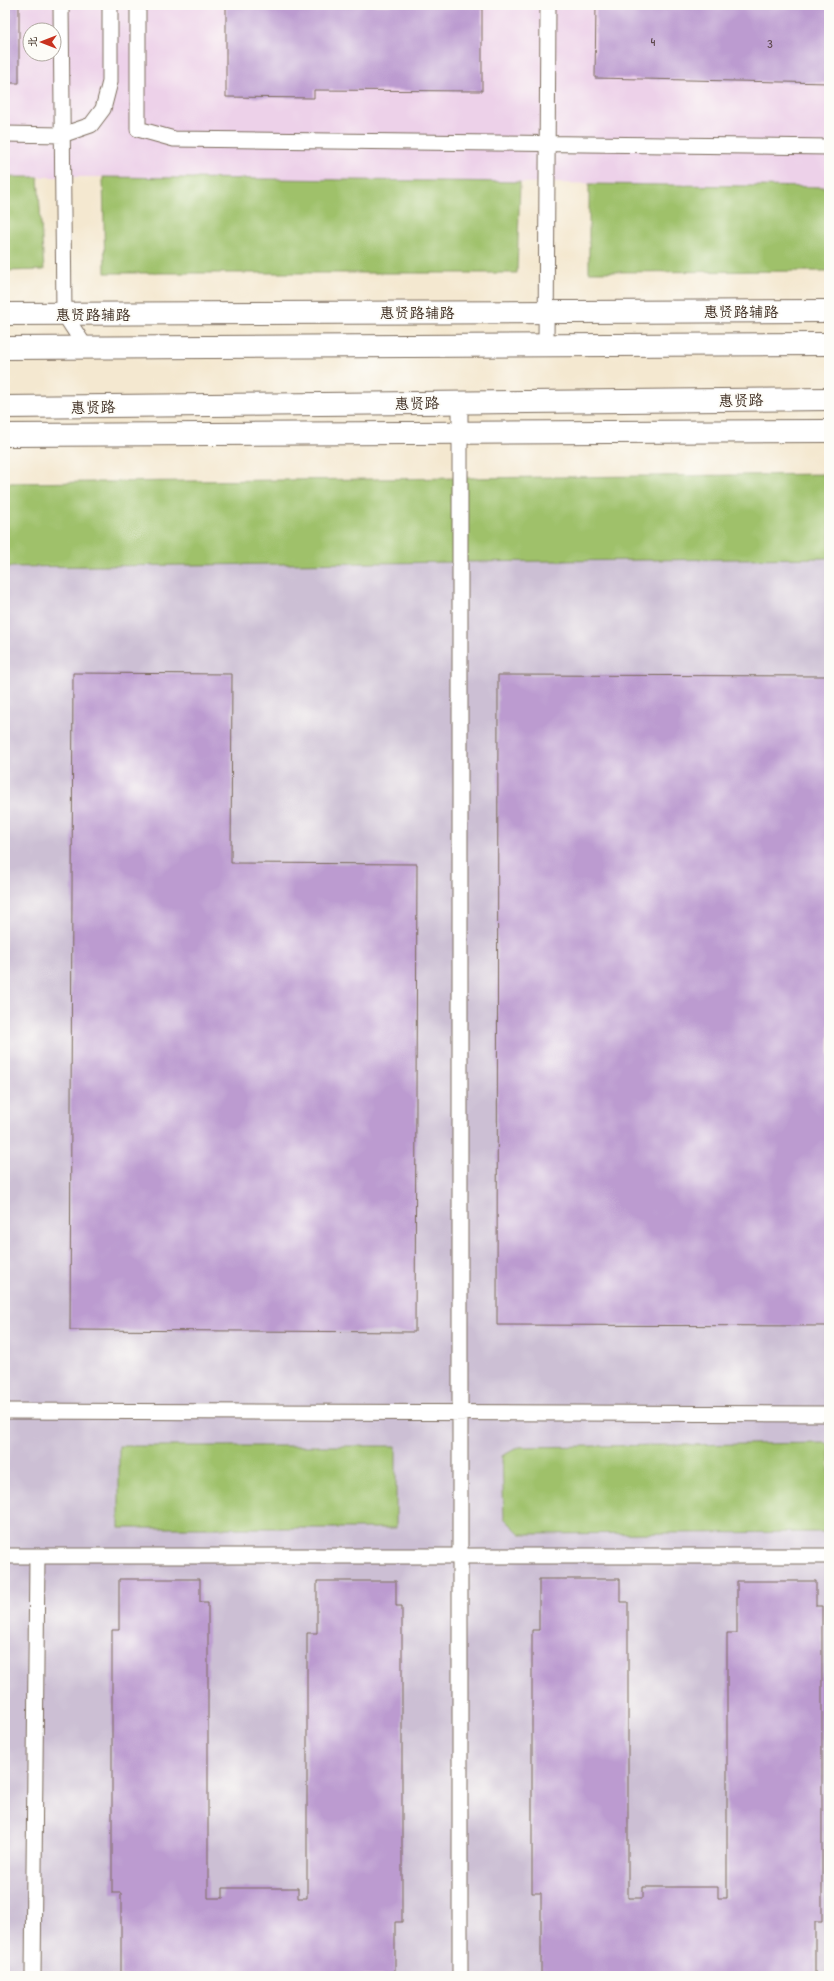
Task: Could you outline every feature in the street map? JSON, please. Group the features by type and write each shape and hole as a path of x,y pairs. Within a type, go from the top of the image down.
{"main road":[{"name":"惠贤路辅路","path":"5,314 829,311"},
{"path":"5,348 829,344"},
{"name":"惠贤路","path":"5,408 829,399"},
{"path":"5,435 829,431"}],"lane":[{"path":"61,5 64,314 86,348"},
{"path":"5,134 62,135 91,125 103,109 110,82 110,5"},
{"path":"138,5 138,129 174,139 829,147"},
{"path":"546,345 548,5"},
{"path":"460,403 460,1976"},
{"path":"5,1411 829,1414"},
{"path":"5,1556 829,1556"},
{"path":"33,1976 37,1556"}],"shaded area":[{"path":"5,5 829,5 829,187 122,177 5,177"},
{"path":"829,558 829,1976 5,1976 5,567"}],"green space":[{"path":"5,177 38,177 44,270 5,271"},
{"path":"103,177 520,182 517,273 105,273"},
{"path":"589,184 829,187 829,271 589,272"},
{"path":"829,474 829,558 5,567 5,483"},
{"path":"825,1443 829,1446 829,1526 824,1532 520,1534 504,1518 502,1456 519,1447"},
{"path":"119,1446 396,1446 396,1528 119,1528"}],"building":[{"path":"5,5 19,5 19,83 5,83"},
{"path":"226,5 482,5 482,91 314,90 314,98 226,97"},
{"path":"596,5 829,5 829,83 595,78"},
{"path":"73,673 232,674 231,863 417,864 415,1332 70,1330"},
{"path":"498,675 829,676 829,1326 497,1325"},
{"path":"119,1579 200,1579 200,1602 208,1602 208,1898 223,1898 223,1888 298,1888 298,1898 307,1898 307,1633 317,1633 317,1581 396,1581 396,1606 402,1606 402,1922 395,1922 395,1976 121,1976 121,1893 112,1893 112,1630 119,1630"},
{"path":"539,1579 620,1579 620,1602 628,1602 628,1898 643,1898 643,1887 718,1887 718,1898 727,1898 727,1633 737,1633 737,1581 816,1581 816,1606 822,1606 822,1922 815,1922 815,1976 541,1976 541,1893 532,1893 532,1630 539,1630"}]}
